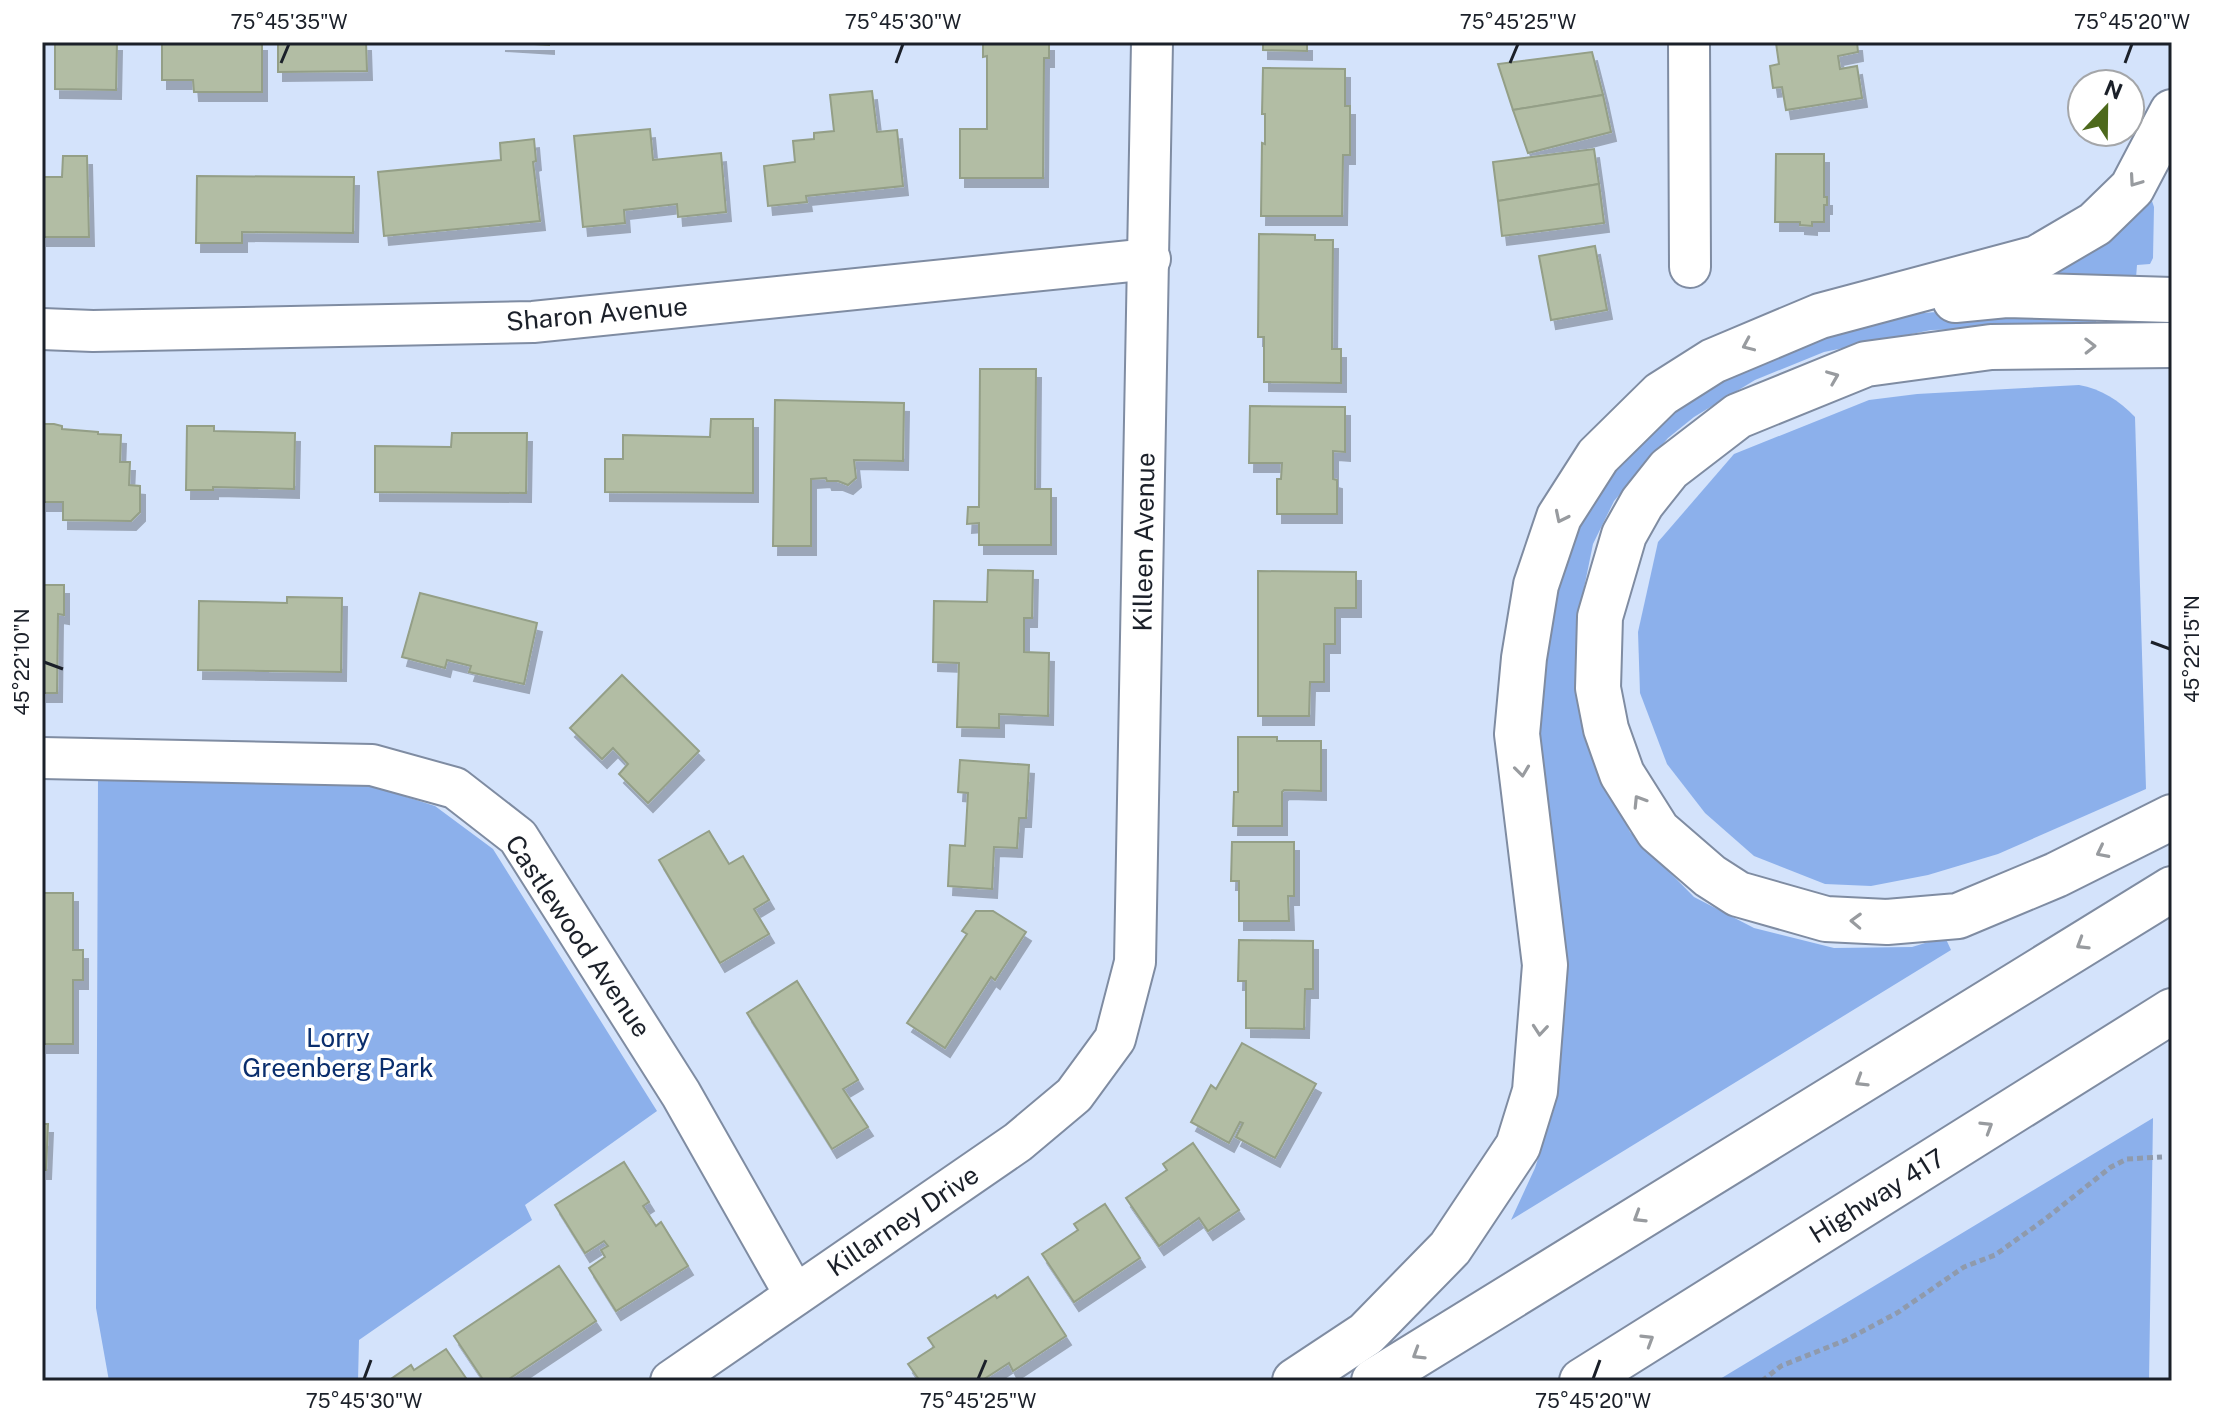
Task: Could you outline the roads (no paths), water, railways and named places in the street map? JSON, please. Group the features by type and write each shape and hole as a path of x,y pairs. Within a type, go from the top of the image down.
{"highway":[{"path":"1295,1381 1366,1334 1450,1248 1518,1146 1535,1091 1545,965 1517,734 1524,658 1536,585 1559,517 1598,456 1661,394 1713,361 1820,316 2037,258 2095,224 2132,188 2172,112"},
{"path":"1820,316 2006,295 2172,300"},
{"path":"2172,345 1991,347 1866,364 1738,416 1669,469 1642,503 1624,535 1600,617 1598,688 1606,729 1622,774 1658,831 1710,876 1738,894 1826,919 1887,922 1958,916 2056,875 2172,817"},
{"path":"1374,1381 2172,889"},
{"name":"Highway 417","path":"1582,1381 2164,1018"}],"street":[{"name":"Killeen Avenue","path":"1115,1039 1135,962 1152,42"},
{"path":"1689,42 1690,267"},
{"name":"Sharon Avenue","path":"42,329 108,331 533,322 1150,259"},
{"name":"Castlewood Avenue","path":"42,758 372,765 455,788 518,837 681,1094 795,1295"},
{"name":"Killarney Drive","path":"671,1381 1018,1142 1074,1095 1115,1039"}],"park label":[{"name":"Lorry Greenberg Park","path":"338,1053"}]}
